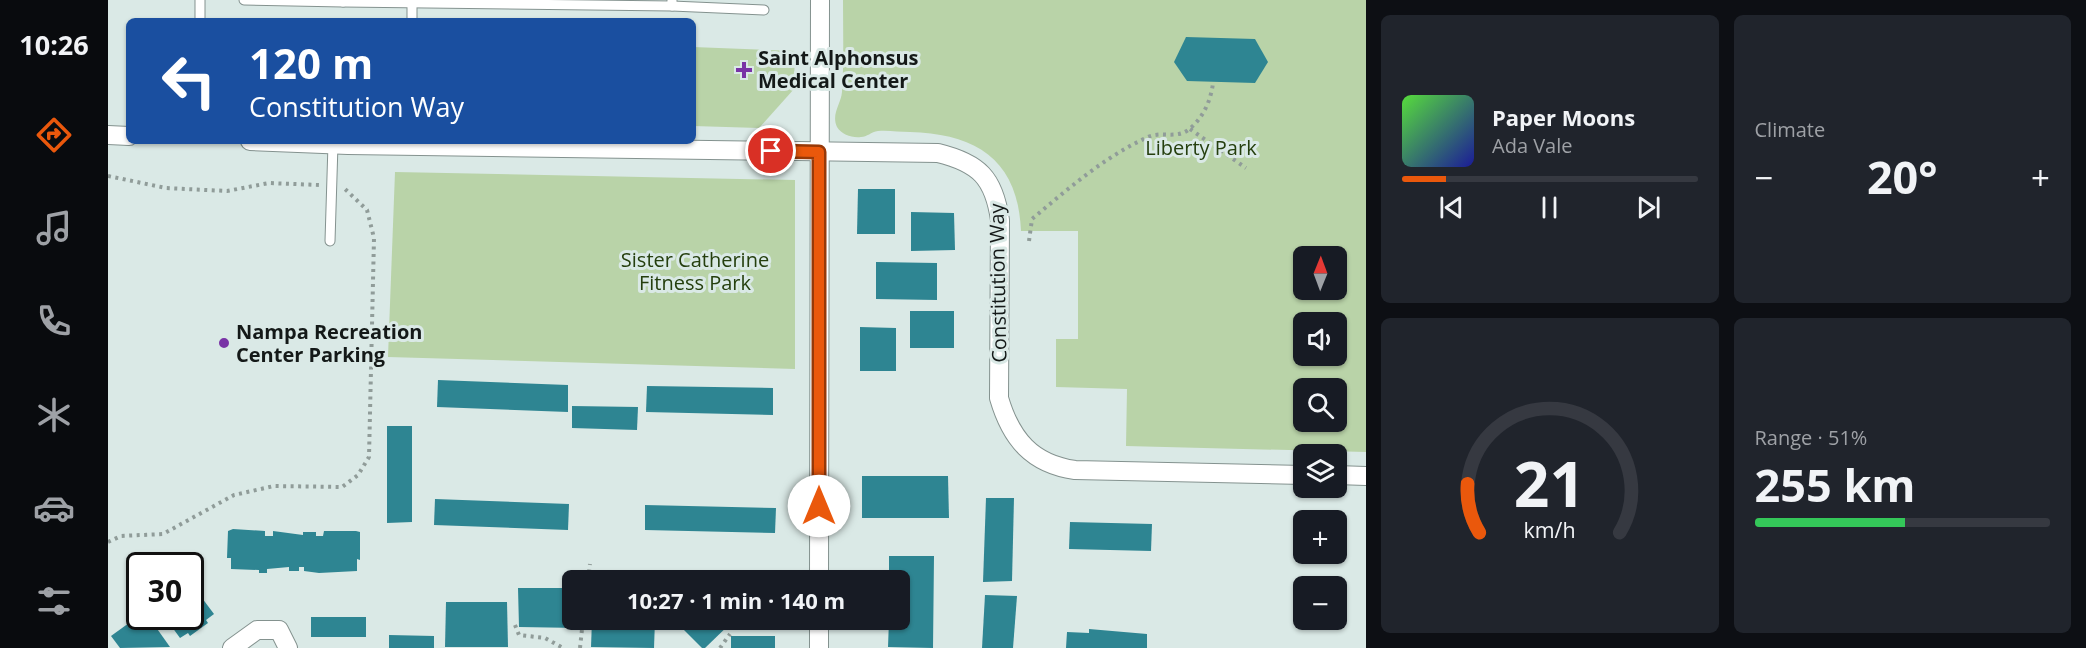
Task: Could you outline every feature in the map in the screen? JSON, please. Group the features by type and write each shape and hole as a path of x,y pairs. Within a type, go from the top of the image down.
{"street":[{"path":"819,570 820,0"},
{"path":"108,135 126,136"},
{"name":"Constitution Way","path":"457,144 938,153 964,160 984,175 996,194 1000,220 999,398 1006,424 1022,445 1056,467 1075,470 1293,475"},
{"path":"1347,475 1366,476"},
{"path":"232,648 257,630 279,630 288,648"},
{"path":"819,630 819,648"}],"lane":[{"path":"200,18 201,0"},
{"path":"244,0 412,3 672,3 764,10"},
{"path":"412,3 412,18"},
{"path":"330,241 333,144"}],"path":[{"path":"1029,241 1032,219 1079,179 1148,136 1181,134 1190,129 1209,104 1213,83"},
{"path":"1190,129 1246,168"},
{"path":"108,176 166,188 227,191 269,183 346,189 367,210 374,238 369,457 358,475 342,487 274,486 234,495 163,534 121,536 108,542"},
{"path":"589,570 590,564"},
{"path":"515,625 519,635 545,638 563,648"},
{"path":"580,648 582,630"},
{"path":"720,648 730,634"}],"green space":[{"name":"Liberty Park","path":"843,0 1366,0 1366,452 1347,452 1347,444 1293,444 1293,450 1126,446 1127,389 1056,387 1056,339 1078,339 1078,231 1021,231 1018,206 1012,185 989,155 973,145 955,138 934,134 882,131 858,137 839,130 835,118 842,92"},
{"path":"696,47 795,51 794,89 759,128 696,126"},
{"name":"Sister Catherine Fitness Park","path":"395,172 795,180 795,369 388,357"}],"building":[{"path":"1186,37 1255,39 1268,62 1255,83 1187,81 1174,62"},
{"path":"858,189 895,189 895,234 857,234"},
{"path":"911,212 954,213 955,250 911,251"},
{"path":"876,262 937,263 937,300 876,299"},
{"path":"910,311 954,311 954,348 910,348"},
{"path":"860,327 896,328 896,371 860,371"},
{"path":"438,380 568,385 568,412 437,407"},
{"path":"647,386 773,388 773,415 646,412"},
{"path":"572,406 638,407 637,430 572,428"},
{"path":"387,426 412,426 412,522 387,523"},
{"path":"862,476 948,476 949,518 862,518"},
{"path":"986,498 1014,498 1012,581 983,582"},
{"path":"435,499 569,504 568,530 434,525"},
{"path":"645,505 776,508 775,533 645,530"},
{"path":"1070,522 1152,524 1151,551 1069,549"},
{"path":"233,529 265,531 265,536 273,536 273,531 303,535 303,532 316,532 316,536 323,536 324,531 360,532 360,560 357,559 357,571 319,573 304,571 304,567 299,567 299,571 289,571 289,567 267,569 267,573 259,573 259,570 231,569 231,558 227,558 228,531"},
{"path":"889,556 934,556 933,648 888,647 889,630 910,630 910,570 889,570"},
{"path":"518,588 562,588 562,628 519,627"},
{"path":"985,595 1017,596 1013,648 982,648"},
{"path":"204,601 214,614 206,620 208,623 204,626"},
{"path":"446,602 507,602 508,647 445,647"},
{"path":"311,617 366,617 366,637 311,637"},
{"path":"126,625 126,630 158,630 170,647 120,648 111,636"},
{"path":"1089,629 1147,634 1147,648 1066,648 1067,632 1089,633"},
{"path":"174,630 198,630 190,636 188,633 180,638"},
{"path":"592,630 655,630 654,648 591,647"},
{"path":"684,630 724,630 705,648 702,648"},
{"path":"389,635 434,636 434,648 389,648"},
{"path":"731,636 775,636 775,648 731,648"}],"place":[{"name":"Saint Alphonsus Medical Center","path":"744,70"},
{"name":"Nampa Recreation Center Parking","path":"224,343"}],"route":[{"path":"771,151 819,152 819,506"}]}
